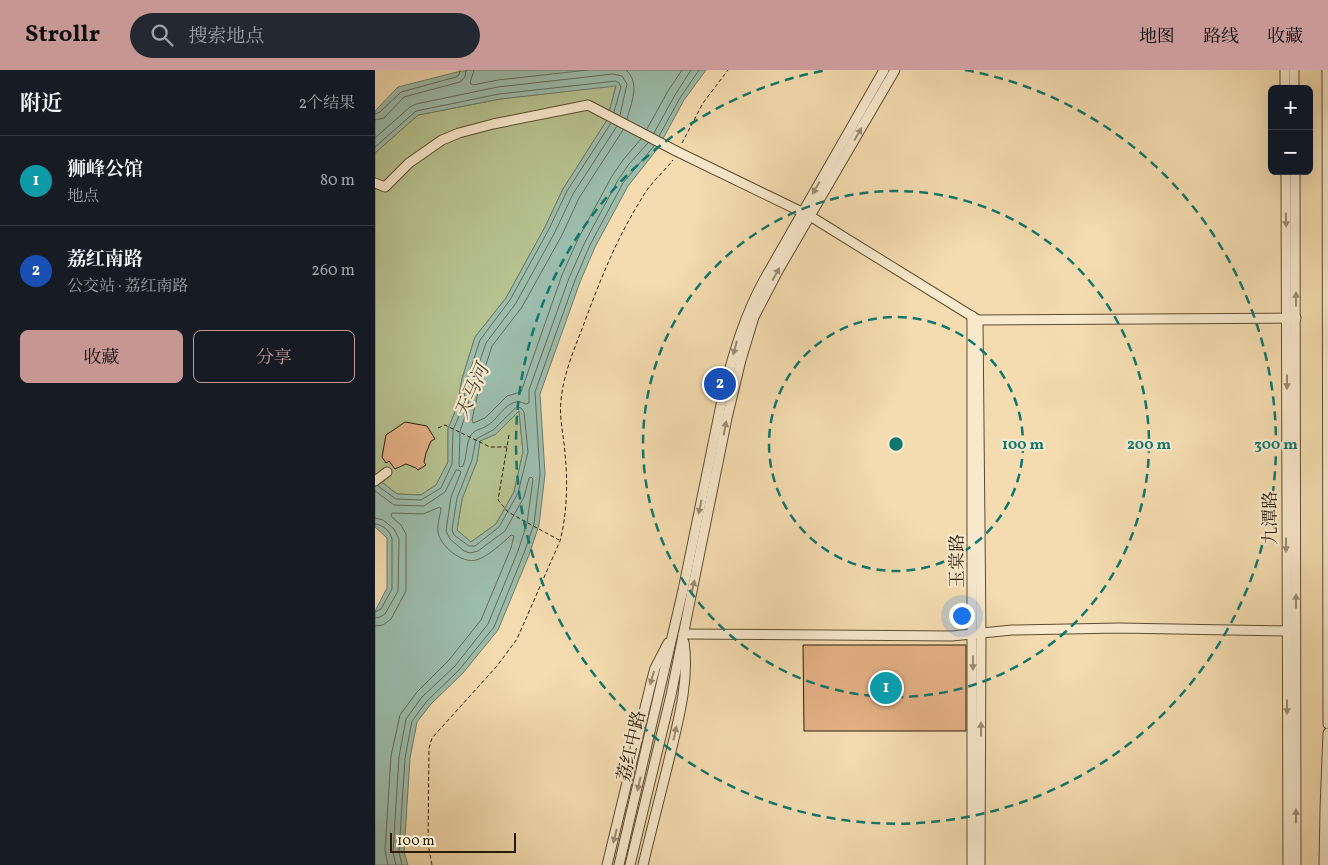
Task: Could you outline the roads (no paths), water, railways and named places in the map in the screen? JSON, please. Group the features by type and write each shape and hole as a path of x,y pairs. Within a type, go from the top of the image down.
{"street":[{"path":"805,214 884,70"},
{"path":"607,865 651,683 660,657 678,634 722,399 737,339 755,295 895,70"},
{"path":"1285,70 1285,85"},
{"path":"1294,70 1294,85"},
{"path":"1327,70 1328,724"},
{"path":"375,182 385,187 409,163 428,148 459,133 493,124 588,105 606,116 805,214 975,318 1291,318"},
{"name":"九潭路","path":"1285,175 1291,318"},
{"name":"九潭路","path":"1288,865 1291,631 1291,318 1295,175"},
{"name":"玉棠路","path":"975,318 980,865"},
{"path":"377,480 387,472"},
{"path":"678,634 952,636 1012,630 1093,628 1291,631"},
{"name":"九潭路","path":"1291,631 1296,865"},
{"path":"643,865 675,733 685,679 686,656 678,634"},
{"name":"荔红中路","path":"619,865 678,634"},
{"name":"荔红中路","path":"629,865 671,695 678,634"},
{"name":"玉棠路","path":"972,865 977,634"},
{"path":"1325,865 1328,733"}],"water":[{"name":"天马河","path":"470,70 706,70 684,100 658,148 628,186 595,247 580,282 540,394 545,474 539,525 529,555 498,630 463,673 431,704 417,722 410,758 404,852 408,865 375,865 375,611 387,588 387,538 375,527 375,477 397,494 421,495 436,485 448,462 448,429 457,407 462,379 475,337 506,298 545,227 563,189 607,120 616,86 500,99 418,115 375,153 375,111 398,87","holes":["519,411 523,452 514,492 496,524 471,542 457,530 462,499 477,461 480,441 496,434"]}],"place":[{"name":"荔红南路","path":"720,384"},
{"name":"狮峰公馆","path":"886,688"}]}
